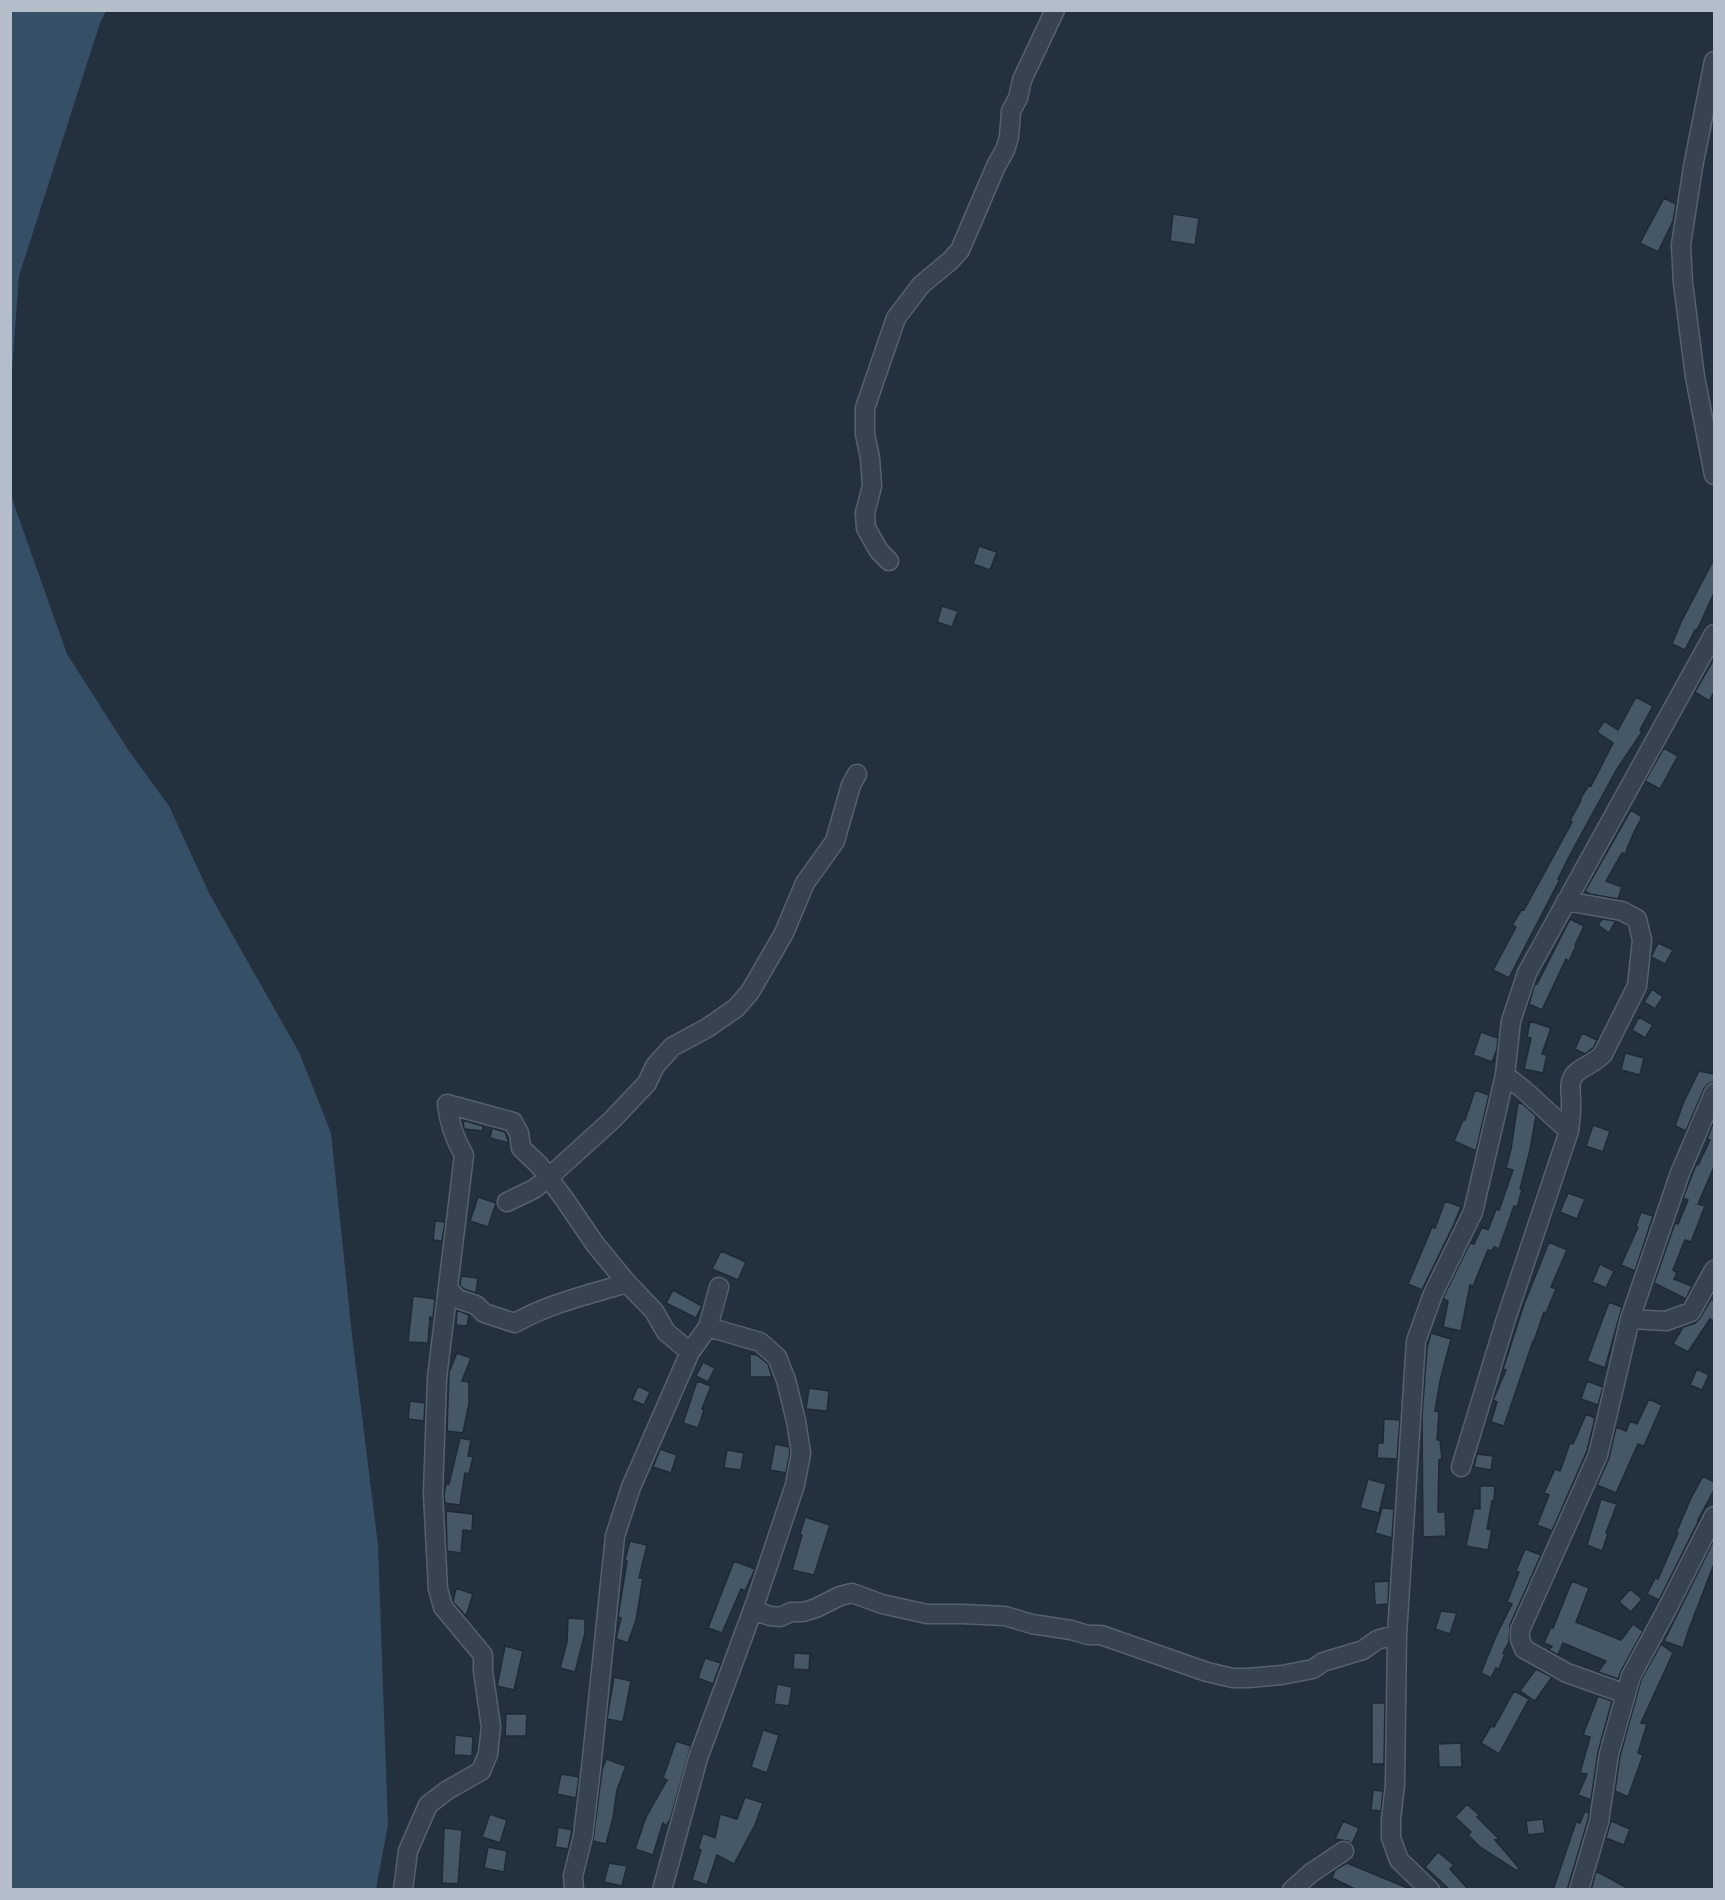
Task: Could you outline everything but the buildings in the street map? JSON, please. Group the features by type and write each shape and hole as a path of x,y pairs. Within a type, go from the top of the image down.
{"street":[{"path":"889,561 879,550 866,528 864,513 872,486 870,458 864,434 865,408 896,318 921,285 960,250 1005,150 1009,137 1011,111 1018,98 1022,80 1055,10"},
{"path":"1714,61 1680,245 1695,377 1714,475"},
{"path":"1430,1890 1399,1860 1391,1838 1395,1785 1397,1634 1416,1341 1433,1294 1473,1212 1505,1075 1511,1021 1527,973 1714,634"},
{"path":"507,1202 534,1189 573,1157 647,1083 655,1066 672,1047 707,1028 736,1008 750,992 784,933 805,883 835,841 851,785 857,774"},
{"path":"1461,1467 1506,1319 1569,1131 1572,1106 1570,1085 1574,1075 1596,1063 1603,1054 1637,986 1642,940 1636,919 1622,911 1566,901"},
{"path":"1505,1075 1569,1131"},
{"path":"1626,1694 1567,1673 1524,1649 1520,1639 1520,1630 1599,1455 1630,1319 1680,1173 1714,1093"},
{"path":"403,1890 408,1851 428,1805 446,1791 481,1771 488,1754 491,1727 483,1655 443,1607 438,1589 433,1494 437,1378 464,1155 456,1142 449,1122 447,1104 513,1122 519,1133 522,1148 548,1178 595,1245 654,1311 666,1332 690,1352"},
{"path":"1630,1319 1666,1321 1690,1312 1714,1270"},
{"path":"448,1289 458,1299 476,1305 484,1313 515,1323 533,1312 561,1301 627,1283"},
{"path":"574,1890 575,1862 583,1836 590,1779 615,1536 631,1487 690,1352 708,1327 719,1287"},
{"path":"667,1888 698,1758 753,1610 795,1485 801,1453 786,1380 777,1357 760,1342 708,1327"},
{"path":"1580,1890 1599,1822 1609,1754 1631,1676 1714,1516"},
{"path":"753,1610 780,1617 791,1612 803,1612 816,1608 840,1596 852,1593 882,1604 927,1614 1005,1616 1032,1624 1088,1635 1101,1635 1193,1668 1233,1678 1282,1675 1313,1669 1323,1662 1363,1650 1377,1640 1397,1634"},
{"path":"1292,1890 1344,1851"}],"water":[{"path":"11,10 106,11 100,23 19,276 11,383"},
{"path":"11,496 67,654 129,751 169,806 210,895 299,1052 331,1133 352,1335 378,1545 388,1825 376,1889 11,1889"}]}
